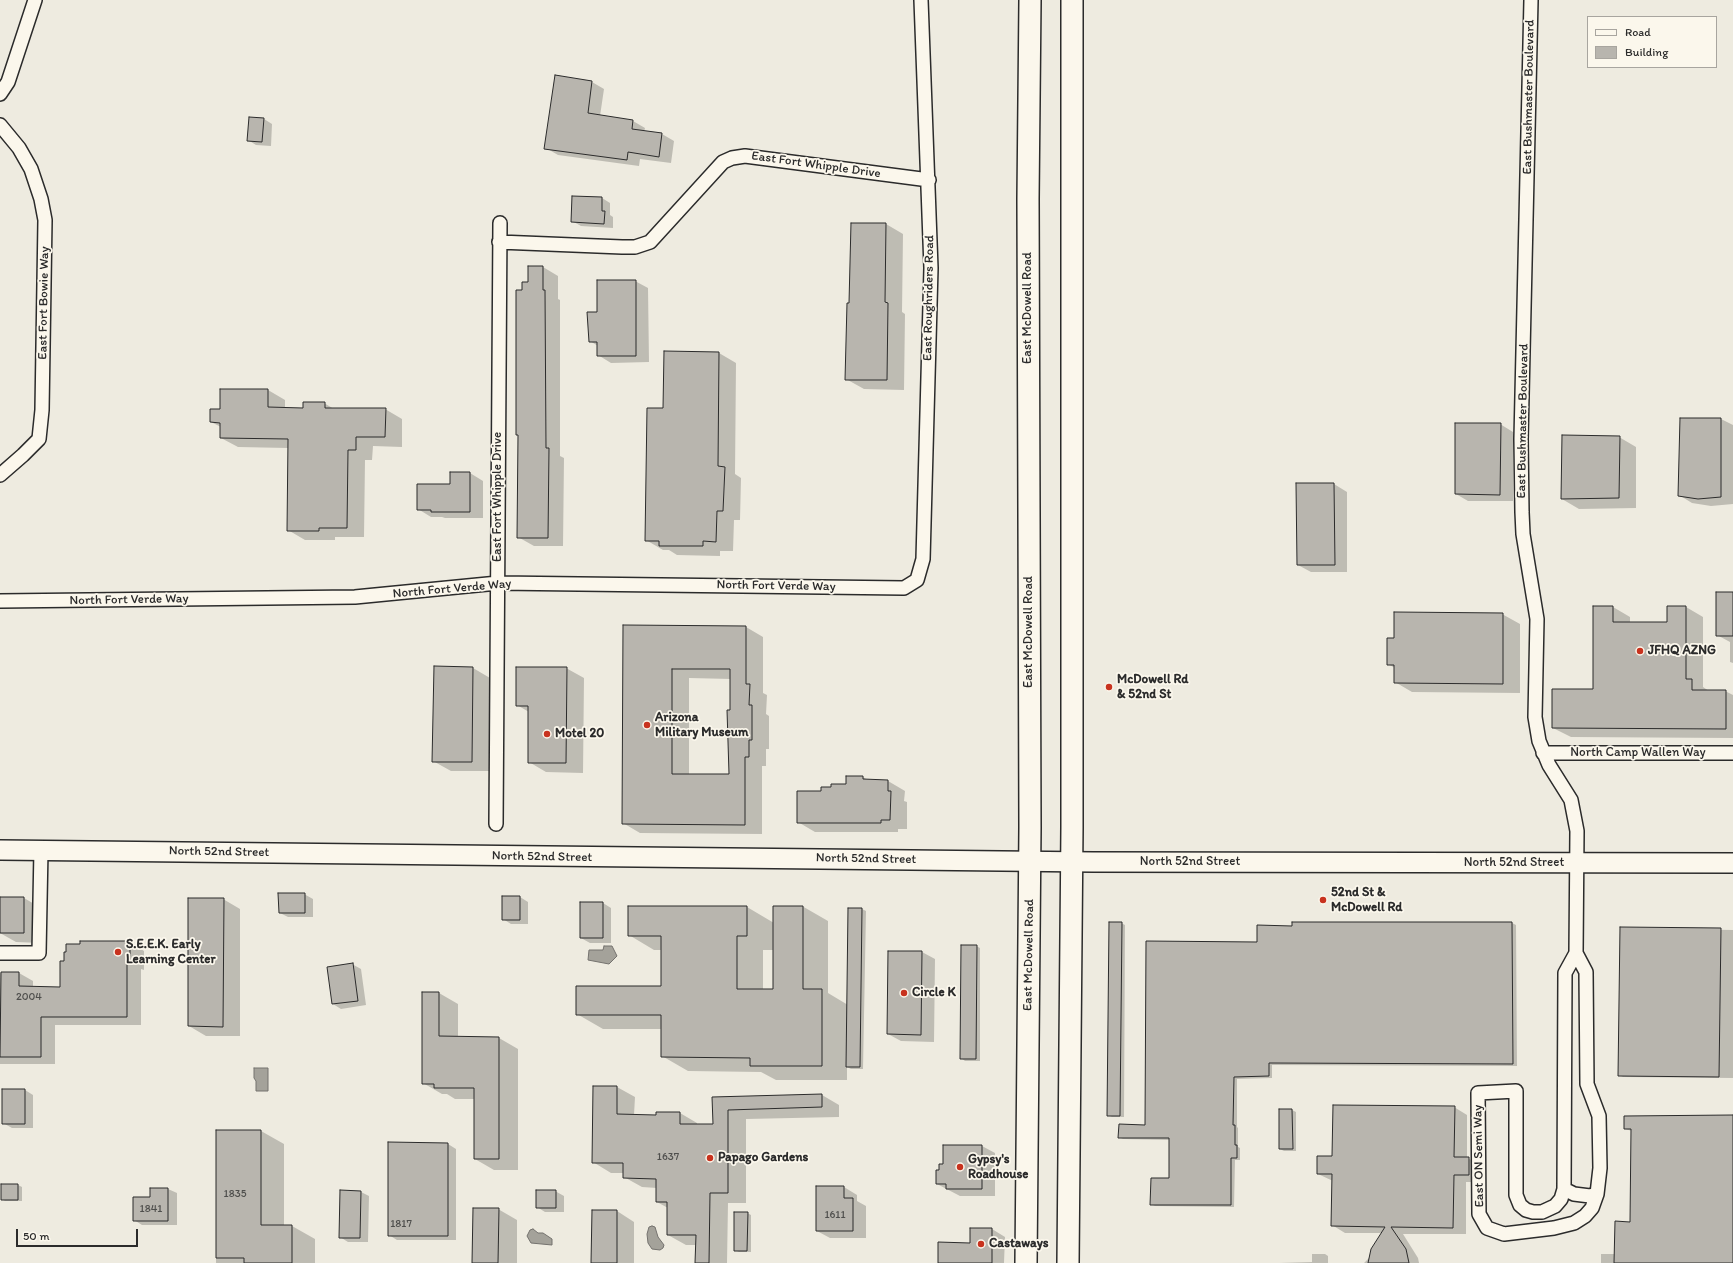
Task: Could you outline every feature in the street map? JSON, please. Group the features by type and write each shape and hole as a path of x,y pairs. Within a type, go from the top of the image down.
{"main road":[{"name":"East McDowell Road","path":"1026,1263 1030,861 1028,199 1030,0"},
{"path":"1068,1263 1072,862 1072,0"},
{"name":"North 52nd Street","path":"0,850 1072,862 1733,863"}],"street":[{"path":"0,94 8,82 36,0"},
{"name":"East Roughriders Road","path":"904,588 917,580 923,559 931,268 922,0"},
{"name":"East Bushmaster Boulevard","path":"1531,0 1521,470 1524,534 1537,619 1535,717 1539,741 1549,765 1571,800 1577,831"},
{"name":"East Fort Bowie Way","path":"0,125 19,148 31,169 41,199 45,220 42,410 39,439 0,475"},
{"name":"East Fort Whipple Drive","path":"499,242 635,246 650,242 723,162 732,158 745,156 929,180"},
{"name":"East Fort Whipple Drive","path":"496,824 500,222"},
{"name":"North Fort Verde Way","path":"0,601 355,597 498,583 904,588"},
{"name":"North Camp Wallen Way","path":"1543,753 1733,753"},
{"name":"East ON Semi Way","path":"1576,953 1586,972 1587,1084 1599,1116 1600,1168 1597,1194 1592,1208 1585,1216 1574,1223 1554,1228 1504,1234 1487,1228 1480,1214 1478,1093 1516,1092 1516,1195 1520,1205 1526,1210 1533,1212 1549,1210 1561,1199 1564,1189 1565,973 1576,953 1577,831"},
{"path":"0,953 39,953 40,850"},
{"path":"1564,1189 1579,1195 1590,1196 1597,1194"}],"shaded area":[{"path":"604,946 612,946 617,956 609,964 588,960 589,950 603,950"},
{"path":"254,1068 268,1068 268,1091 256,1091"},
{"path":"649,1227 655,1227 658,1237 664,1245 660,1250 652,1249 648,1243 647,1234"},
{"path":"533,1229 538,1233 543,1233 552,1239 552,1245 531,1243 527,1236 530,1230"}],"building":[{"path":"555,75 592,81 588,113 633,120 632,129 662,133 659,157 628,152 627,160 544,149"},
{"path":"249,117 264,118 262,142 247,141"},
{"path":"572,196 602,197 602,211 605,211 604,224 571,222"},
{"path":"851,223 886,223 885,302 888,303 887,380 845,380"},
{"path":"528,266 543,266 543,290 545,290 546,448 549,448 548,538 517,538 518,435 516,435 516,290 522,290 522,282 528,282"},
{"path":"597,280 636,280 636,356 597,356 597,342 589,342 587,312 597,312"},
{"path":"664,351 719,352 718,466 725,467 723,511 717,511 716,542 703,541 703,546 659,546 659,541 645,541 647,408 663,408"},
{"path":"220,389 268,389 268,407 303,408 303,402 325,402 325,408 386,408 385,437 356,437 356,450 348,450 347,528 319,528 319,531 287,531 288,439 220,438 220,423 210,422 210,409 220,409"},
{"path":"1680,418 1721,418 1721,497 1698,499 1678,496"},
{"path":"1455,423 1501,423 1500,495 1455,494"},
{"path":"1562,435 1620,436 1619,498 1561,499"},
{"path":"450,472 470,472 470,512 431,512 431,510 417,510 417,484 450,484"},
{"path":"1296,483 1334,483 1335,565 1297,565"},
{"path":"1716,592 1733,592 1733,636 1716,636"},
{"name":"JFHQ AZNG","path":"1593,606 1613,606 1613,622 1667,622 1667,606 1686,606 1686,679 1692,679 1692,690 1726,690 1726,729 1552,728 1552,689 1593,689"},
{"path":"1394,612 1503,613 1503,684 1394,683 1394,665 1387,665 1387,638 1394,638"},
{"name":"Arizona Military Museum","path":"623,625 746,626 746,684 750,684 749,705 752,705 752,740 749,740 749,757 745,757 745,825 622,824","holes":["672,669 730,669 730,710 727,710 729,774 672,774"]},
{"path":"434,666 473,667 472,762 432,762"},
{"name":"Motel 20","path":"516,667 567,667 566,763 528,763 528,706 516,706"},
{"path":"846,776 863,776 863,779 888,780 888,791 891,791 890,820 881,820 881,823 797,823 797,791 821,791 821,787 831,787 831,784 846,784"},
{"path":"278,893 305,893 305,913 279,913"},
{"path":"502,896 520,896 520,920 502,920"},
{"path":"0,897 24,897 24,933 0,933"},
{"path":"188,898 224,898 223,1027 188,1026"},
{"path":"580,902 603,902 603,938 580,938"},
{"path":"628,906 747,906 747,936 737,936 737,989 773,989 773,906 803,906 803,989 822,989 822,1066 750,1066 750,1058 661,1057 661,1015 576,1015 576,986 661,986 661,936 628,936"},
{"path":"848,908 862,908 860,1067 846,1067"},
{"path":"1109,922 1122,922 1120,1116 1107,1116"},
{"path":"1292,922 1512,922 1513,1064 1269,1063 1269,1076 1234,1077 1233,1125 1235,1125 1235,1145 1237,1145 1237,1158 1231,1158 1231,1205 1150,1205 1151,1178 1169,1178 1169,1138 1118,1138 1119,1124 1145,1125 1146,941 1257,942 1257,925 1292,926"},
{"path":"1620,927 1721,928 1719,1077 1618,1076"},
{"path":"80,941 130,941 130,962 127,962 127,1017 41,1017 41,1057 0,1057 1,972 19,972 19,986 60,987 60,961 64,961 66,944 80,944"},
{"name":"Circle K","path":"961,945 977,945 976,1059 960,1059"},
{"name":"Circle K","path":"888,951 922,951 921,1035 887,1034"},
{"path":"353,963 358,1001 332,1004 327,967"},
{"path":"422,992 439,992 439,1036 499,1037 499,1159 474,1159 474,1088 434,1088 434,1084 422,1084"},
{"path":"593,1086 617,1086 617,1114 656,1115 656,1112 680,1112 680,1124 713,1124 712,1097 822,1094 822,1107 728,1110 728,1193 710,1193 709,1263 695,1263 696,1235 667,1235 667,1202 656,1202 656,1179 623,1178 623,1163 592,1163"},
{"path":"2,1089 25,1089 25,1124 2,1124"},
{"path":"1333,1105 1455,1106 1454,1157 1469,1157 1469,1175 1454,1175 1453,1228 1391,1227 1406,1249 1409,1263 1368,1263 1371,1249 1385,1227 1331,1226 1332,1174 1317,1174 1317,1156 1332,1156"},
{"path":"1279,1109 1292,1109 1293,1149 1279,1149"},
{"path":"1733,1115 1733,1263 1614,1263 1615,1221 1630,1222 1631,1129 1624,1129 1624,1116"},
{"path":"216,1130 261,1130 261,1225 292,1225 292,1263 244,1263 244,1258 216,1258"},
{"path":"388,1142 448,1143 448,1236 388,1236"},
{"name":"Gypsy's Roadhouse","path":"943,1145 982,1145 982,1189 946,1189 946,1184 936,1184 936,1170 939,1170 939,1164 943,1164"},
{"path":"1,1184 18,1184 18,1200 1,1200"},
{"path":"816,1186 844,1186 844,1198 853,1198 853,1231 816,1231"},
{"path":"150,1188 168,1188 168,1221 133,1221 133,1197 150,1197"},
{"path":"340,1190 361,1191 360,1238 339,1238"},
{"path":"536,1190 556,1190 556,1208 536,1208"},
{"path":"473,1208 499,1208 498,1263 472,1263"},
{"path":"592,1210 617,1210 617,1263 591,1263"},
{"path":"734,1212 748,1212 747,1251 734,1251"},
{"name":"Castaways","path":"970,1228 992,1228 992,1263 938,1263 938,1242 970,1243"}],"place":[{"name":"JFHQ AZNG","path":"1640,651"},
{"name":"McDowell Rd & 52nd St","path":"1109,687"},
{"name":"Arizona Military Museum","path":"647,725"},
{"name":"Motel 20","path":"547,734"},
{"name":"52nd St & McDowell Rd","path":"1323,900"},
{"name":"S.E.E.K. Early Learning Center","path":"118,952"},
{"name":"Circle K","path":"904,993"},
{"name":"Papago Gardens","path":"710,1158"},
{"name":"Gypsy's Roadhouse","path":"960,1167"},
{"name":"Castaways","path":"981,1244"}]}
